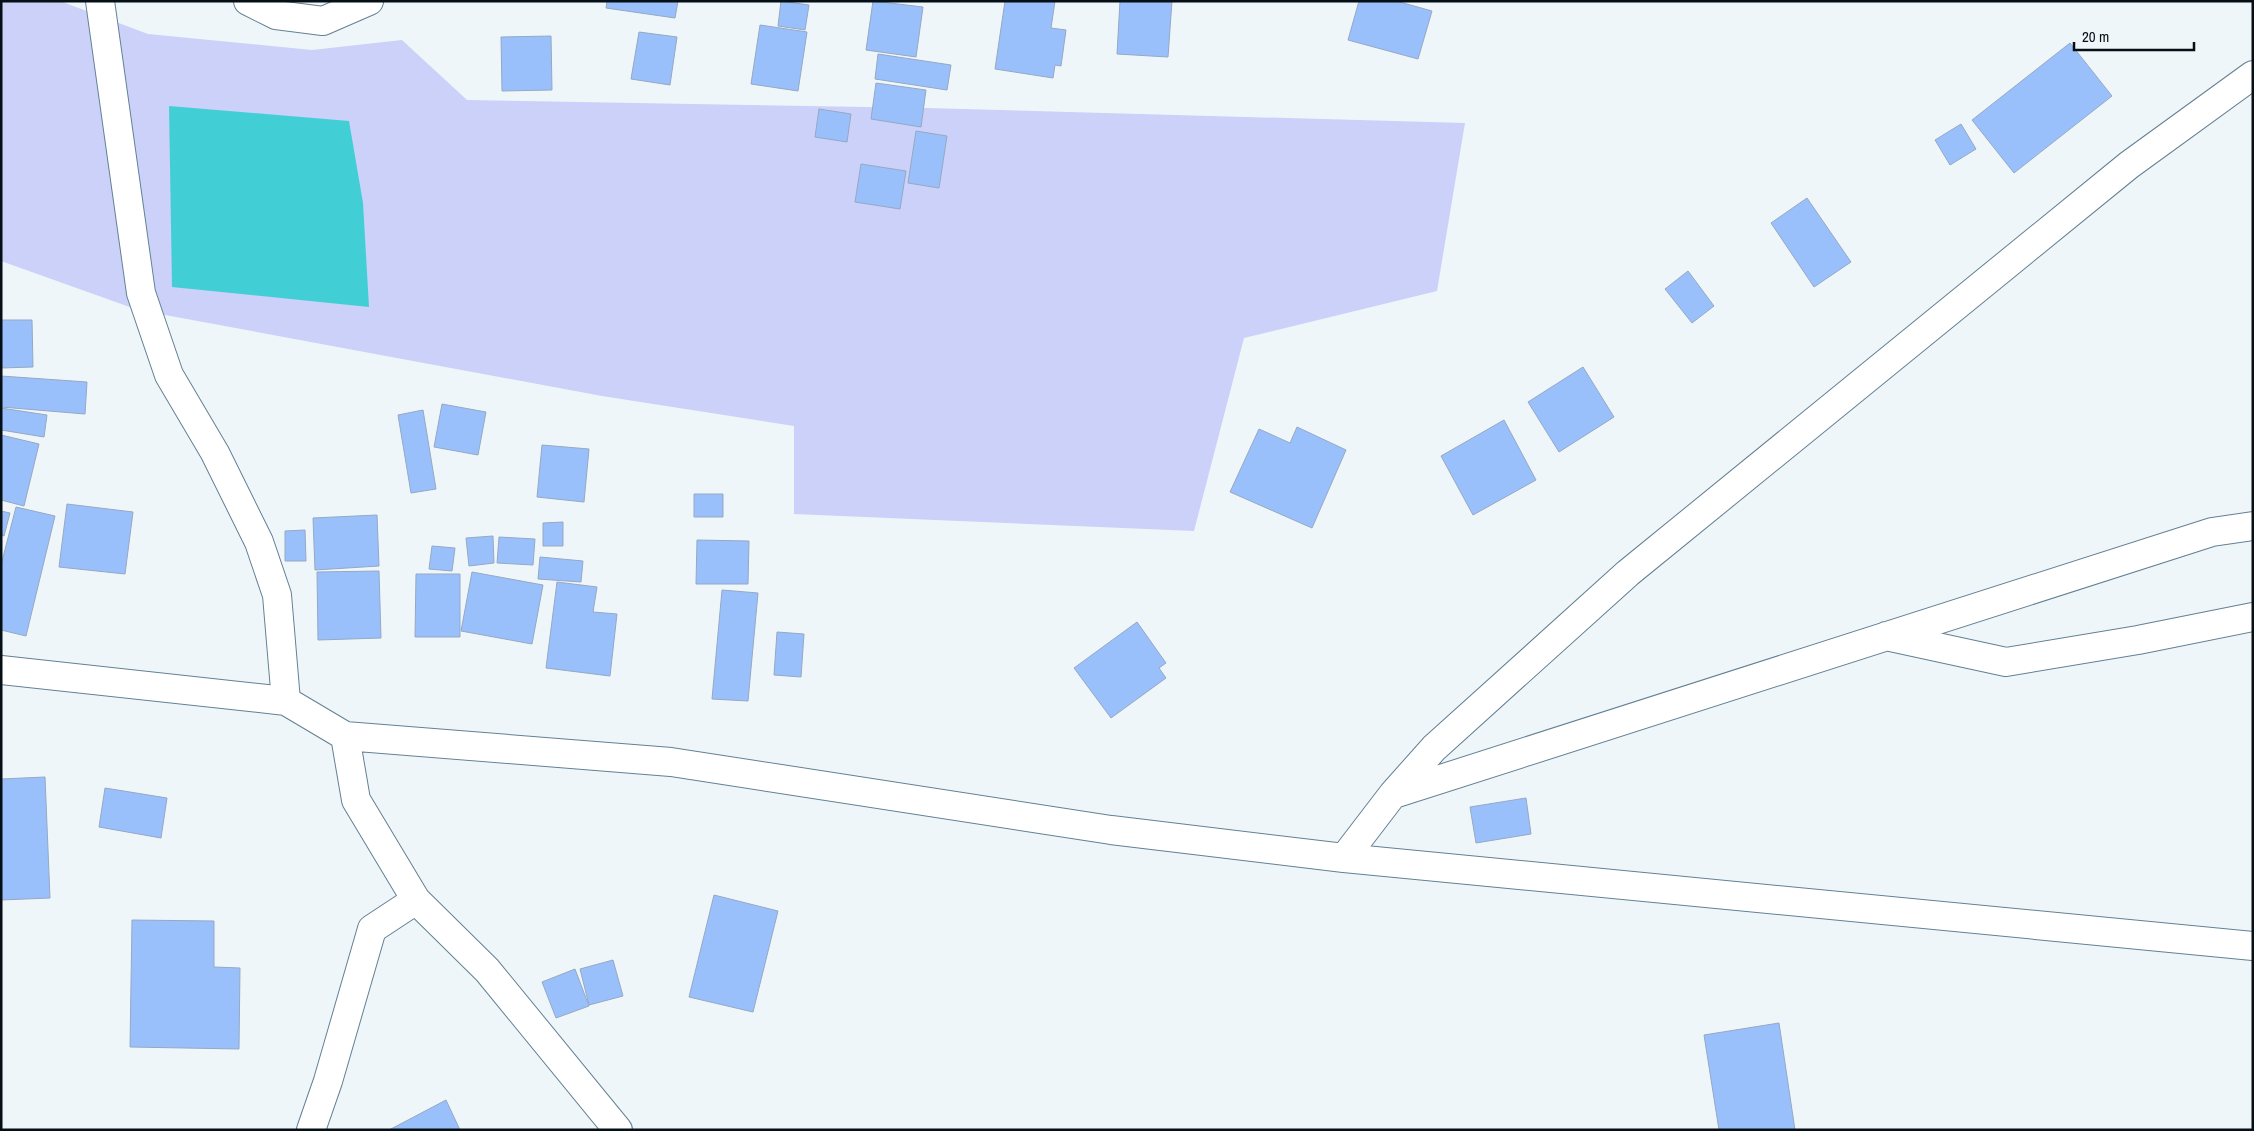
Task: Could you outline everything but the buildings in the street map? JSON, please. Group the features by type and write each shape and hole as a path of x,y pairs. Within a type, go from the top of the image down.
{"street":[{"path":"100,1 141,293 169,375 215,453 259,542 277,595 286,701"},
{"path":"248,1 276,15 323,21 368,1"},
{"path":"1344,858 1393,794 1434,748 1635,567 2130,165 2253,74"},
{"path":"1393,794 2212,532 2253,526"},
{"path":"1884,636 2006,662 2138,640 2253,617"},
{"path":"1,670 286,701 345,736 670,762 1111,830 1344,858 2253,946"},
{"path":"345,736 356,800 416,900 487,970 618,1130"},
{"path":"311,1130 328,1081 372,929 416,900"}],"shaded area":[{"path":"1,1 60,1 148,34 312,50 402,40 467,100 926,108 1465,123 1437,291 1244,338 1194,531 794,514 794,426 602,396 138,310 1,261"}],"water":[{"path":"169,106 349,121 363,203 369,307 172,287"}]}
